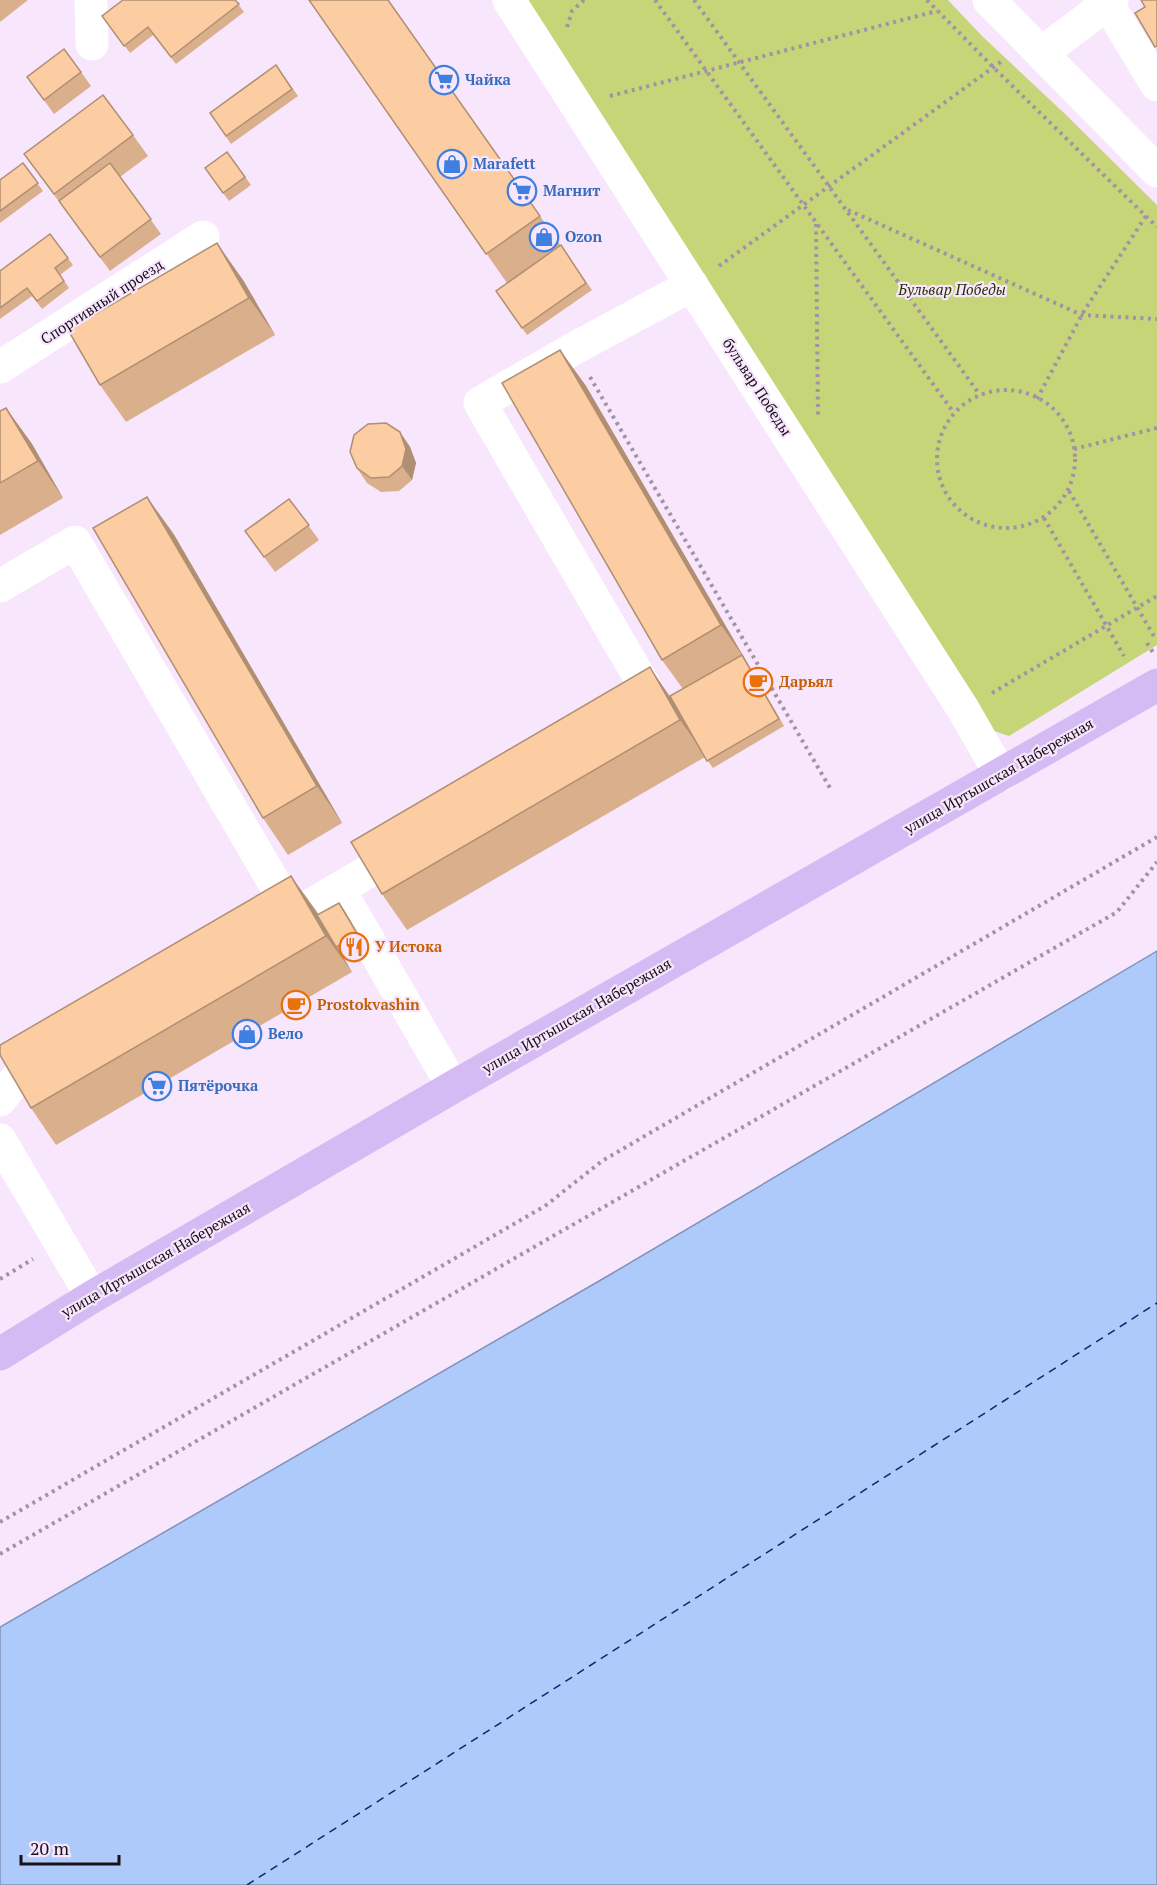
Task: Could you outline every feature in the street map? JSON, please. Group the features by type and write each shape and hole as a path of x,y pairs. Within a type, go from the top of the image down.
{"main road":[{"name":"улица Иртышская Набережная","path":"0,1354 92,1297 453,1087 1157,685"}],"street":[{"path":"91,0 92,44"},
{"name":"бульвар Победы","path":"509,0 963,709 1001,775"},
{"path":"989,0 1157,171"},
{"path":"1036,47 1109,2 1157,85"},
{"name":"Спортивный проезд","path":"0,367 203,237"},
{"path":"625,722 655,704 480,403 573,349 692,285"},
{"path":"0,586 75,542 293,915"},
{"path":"253,939 431,835"},
{"path":"339,889 453,1087"},
{"path":"8,1075 80,1040"},
{"path":"0,1140 92,1297"}],"path":[{"path":"565,32 572,11 584,0"},
{"path":"655,0 954,413"},
{"path":"694,0 980,395"},
{"path":"927,0 1157,227"},
{"path":"609,97 938,11"},
{"path":"692,285 993,67 1036,47"},
{"path":"845,209 1082,315 1157,319"},
{"path":"1037,399 1082,315 1146,216"},
{"path":"816,224 818,421"},
{"path":"573,349 830,788"},
{"path":"1004,390 1027,393 1049,405 1065,423 1074,449 1074,469 1069,491 1057,507 1044,518 1019,527 995,528 972,520 953,504 941,483 936,459 941,434 954,413 965,402 980,395 1004,390"},
{"path":"1074,449 1157,428"},
{"path":"1069,491 1155,638"},
{"path":"1044,518 1124,656"},
{"path":"963,709 1157,596"},
{"path":"0,1522 545,1206 602,1161 1157,837"},
{"path":"0,1554 1117,912 1157,862"}],"green space":[{"name":"Бульвар Победы","path":"522,0 948,0 982,36 1157,205 1157,645 1009,736 985,728"}],"water":[{"path":"1157,951 1157,1885 0,1885 0,1627 606,1277"}],"building":[{"path":"123,0 235,0 239,4 171,57 148,27 124,46 102,16"},
{"path":"309,0 388,0 540,216 486,254"},
{"path":"1141,0 1157,0 1157,46 1155,47 1135,13 1145,7"},
{"path":"64,49 81,72 44,100 27,77"},
{"path":"276,65 292,89 226,136 210,113"},
{"path":"103,95 133,135 54,194 24,154"},
{"path":"227,152 245,177 223,193 205,168"},
{"path":"23,163 38,183 0,211 0,180"},
{"path":"110,163 151,219 100,257 59,201"},
{"path":"50,234 68,258 55,268 64,281 37,301 27,288 0,308 0,271"},
{"path":"217,243 249,298 100,385 68,330"},
{"path":"561,245 586,283 522,328 496,291"},
{"path":"560,350 721,625 662,660 502,383"},
{"path":"6,408 38,461 0,483 0,411"},
{"path":"386,423 400,432 406,449 402,466 389,477 371,478 357,468 350,452 354,435 368,424"},
{"path":"147,497 317,786 263,818 93,528"},
{"path":"289,499 309,525 264,557 245,531"},
{"path":"742,655 779,719 707,761 670,696"},
{"path":"650,667 680,720 382,894 351,842"},
{"path":"291,876 326,936 31,1108 0,1055 0,1045"},
{"path":"339,903 358,935 336,947 317,915"}],"ferry route":[{"path":"247,1885 1157,1303"}],"place":[{"name":"Чайка","path":"444,80"},
{"name":"Marafett","path":"452,164"},
{"name":"Магнит","path":"522,191"},
{"name":"Ozon","path":"544,237"},
{"name":"Дарьял","path":"758,682"},
{"name":"У Истока","path":"354,947"},
{"name":"Prostokvashin","path":"296,1005"},
{"name":"Вело","path":"247,1034"},
{"name":"Пятёрочка","path":"157,1086"}]}
